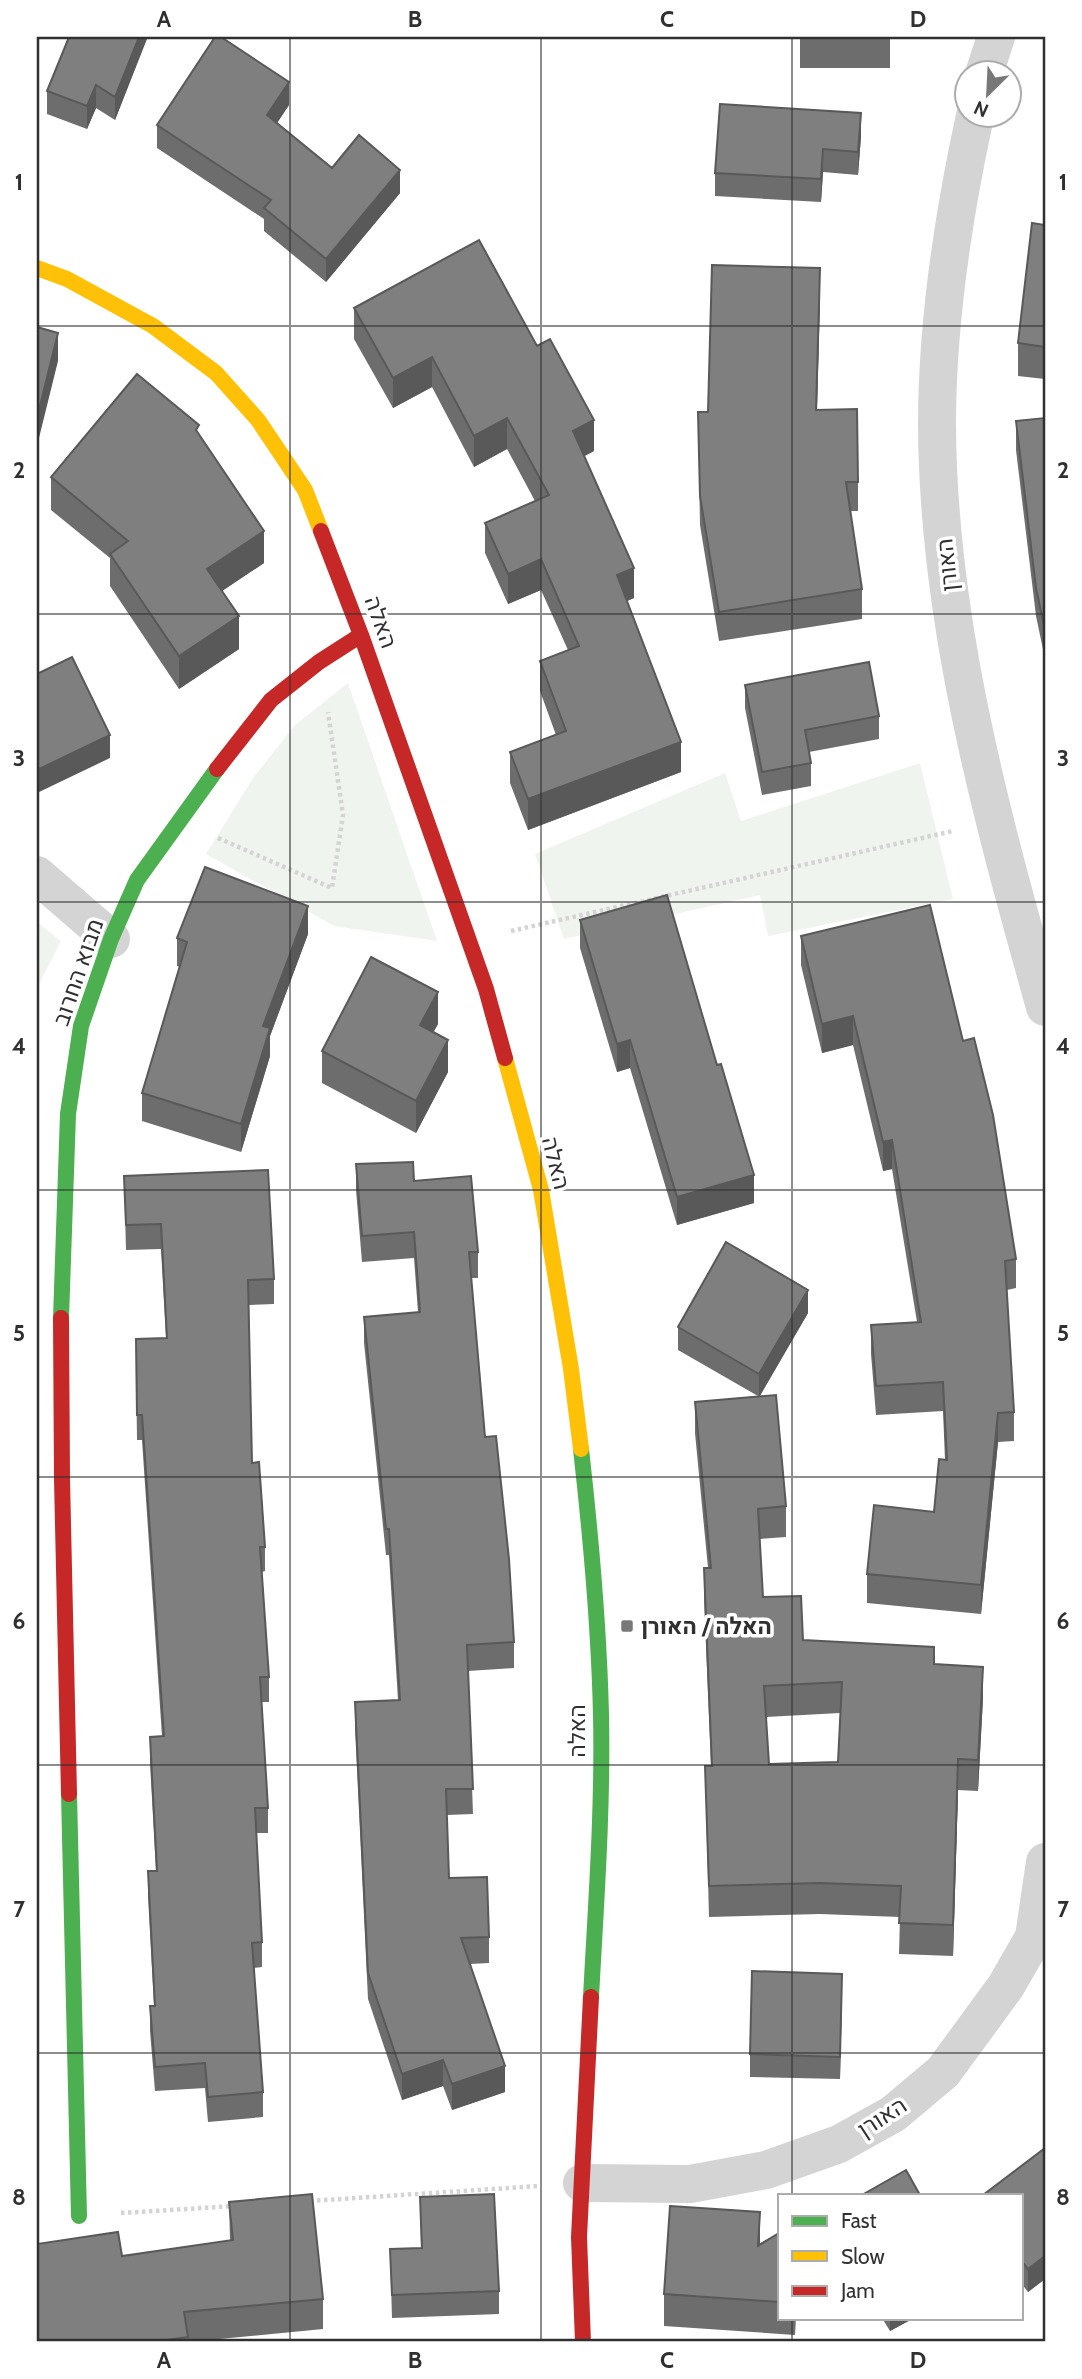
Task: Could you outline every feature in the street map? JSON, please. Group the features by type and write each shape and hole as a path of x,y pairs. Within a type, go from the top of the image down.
{"street":[{"name":"האורן","path":"972,130 959,187 942,310 937,426 944,551 961,674 993,821 1045,1007"},
{"name":"האלה","path":"37,268 67,279 153,326 216,373 258,420 305,490 362,635 470,941 486,989 541,1191 571,1369 593,1550 601,1716 598,1855 579,2236 583,2342"},
{"name":"מבוא החרוב","path":"79,2216 62,1479 61,1278 68,1114 81,1026 111,939 137,880 178,821 271,700 319,662 362,635"},
{"path":"37,876 111,939"},
{"name":"האורן","path":"582,2183 690,2184 766,2170 839,2144 893,2113 943,2072 1040,1939 1045,1862"},
{"name":"האלה","path":"565,2303 579,2236"}],"path":[{"path":"178,821 332,888 343,815 335,749 319,662"},
{"path":"470,941 993,821"},
{"path":"302,2201 582,2183"},
{"path":"79,2216 247,2205"}],"shaded area":[{"path":"348,683 437,941 334,926 206,854 253,778 295,725"},
{"path":"920,763 953,899 768,936 760,895 564,939 535,854 725,773 741,821"},
{"path":"37,922 61,941 39,984 37,984"}],"building":[{"path":"69,37 139,37 115,97 96,85 87,106 47,91"},
{"path":"215,37 221,37 289,82 267,115 332,168 359,135 400,170 326,259 264,208 271,200 157,125"},
{"path":"720,104 861,113 858,152 823,149 821,179 715,173"},
{"path":"1032,223 1045,225 1045,347 1018,343"},
{"path":"479,240 537,346 550,339 594,420 573,431 634,568 617,575 681,742 528,799 510,752 566,731 540,661 579,646 541,559 508,574 485,523 549,495 507,418 474,436 432,357 393,378 354,308"},
{"path":"712,265 820,268 816,410 857,409 858,482 846,482 862,589 719,612 700,496 698,412 708,412"},
{"path":"37,327 58,333 37,418"},
{"path":"137,374 199,425 196,430 264,531 207,569 239,616 179,656 110,554 128,541 51,477"},
{"path":"1045,418 1045,630 1036,588 1016,421"},
{"path":"72,657 110,735 37,770 37,674"},
{"path":"869,662 879,716 805,730 811,763 762,772 745,685"},
{"path":"205,867 308,906 263,1026 270,1028 241,1124 142,1093 187,942 177,938"},
{"path":"667,895 717,1065 721,1064 754,1175 677,1197 630,1040 617,1044 580,920"},
{"path":"930,905 963,1041 974,1038 993,1115 1016,1259 1005,1261 1014,1412 998,1413 981,1585 867,1574 874,1505 934,1512 939,1459 947,1460 943,1382 876,1386 871,1325 921,1322 892,1140 883,1142 853,1016 822,1024 801,936"},
{"path":"371,957 438,992 420,1025 448,1040 416,1101 322,1051"},
{"path":"413,1162 414,1181 471,1176 478,1252 469,1252 485,1437 496,1436 509,1559 514,1642 467,1645 473,1789 446,1789 449,1878 487,1877 489,1937 461,1938 505,2066 452,2084 443,2060 402,2074 368,1973 355,1702 400,1700 389,1529 386,1529 364,1317 420,1312 414,1232 362,1236 356,1164"},
{"path":"268,1170 274,1279 248,1280 252,1463 259,1462 265,1547 260,1547 269,1677 260,1677 268,1808 255,1808 262,1942 252,1943 263,2092 208,2097 205,2063 155,2067 150,2006 155,2006 148,1871 157,1871 150,1737 164,1736 142,1415 137,1415 136,1339 167,1338 161,1224 126,1225 124,1176"},
{"path":"726,1242 808,1290 759,1374 678,1327"},
{"path":"776,1395 786,1506 758,1509 763,1597 801,1596 803,1640 934,1647 934,1664 983,1667 978,1760 958,1759 953,1925 899,1923 901,1886 820,1883 709,1886 705,1766 712,1766 704,1568 711,1568 695,1402","holes":["842,1682 838,1762 769,1764 764,1686"]},
{"path":"752,1971 842,1974 840,2057 750,2054"},
{"path":"1045,2148 1045,2256 1028,2269 1023,2263 1023,2194 984,2194"},
{"path":"906,2170 919,2194 864,2194"},
{"path":"312,2194 323,2299 184,2312 188,2337 152,2342 37,2342 37,2244 118,2232 122,2256 233,2240 229,2202"},
{"path":"494,2194 499,2291 392,2295 390,2249 422,2248 420,2197"},
{"path":"670,2206 760,2212 758,2246 778,2234 778,2302 664,2294"}],"traffic: fast":[{"path":"61,1318 68,1114 81,1026 111,939 137,880 217,769"},
{"path":"581,1449 594,1582 601,1715 600,1821 591,1997"},
{"path":"69,1794 79,2216"}],"traffic: slow":[{"path":"37,268 67,279 153,326 216,373 258,420 305,490 321,531"},
{"path":"505,1058 541,1190 571,1369 581,1449"}],"traffic: jam":[{"path":"321,531 361,635 486,989 505,1058"},
{"path":"217,769 271,700 319,662 361,635"},
{"path":"61,1318 69,1794"},
{"path":"583,2342 579,2237 591,1997"}],"place":[{"name":"האלה / האורן","path":"627,1626"}]}
